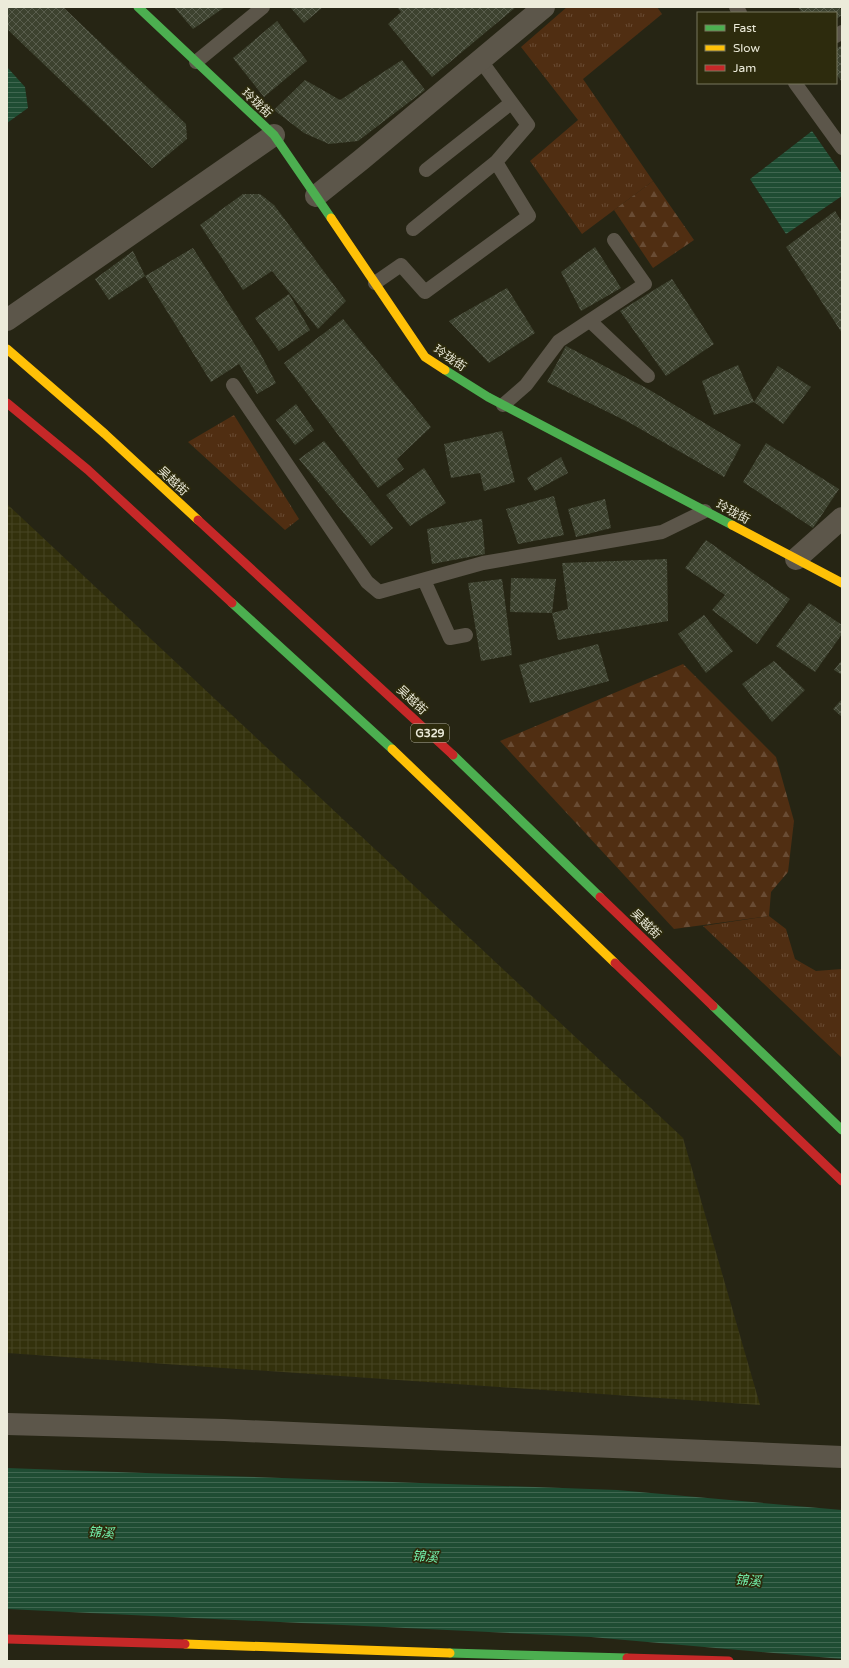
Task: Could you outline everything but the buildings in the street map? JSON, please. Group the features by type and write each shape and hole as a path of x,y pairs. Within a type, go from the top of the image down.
{"main road":[{"name":"玲珑街","path":"138,7 274,135 425,357 488,397 842,583"},
{"name":"吴越街","path":"7,350 105,434 448,750 842,1130"},
{"path":"7,402 88,470 421,776 842,1181"},
{"path":"7,1639 729,1661"}],"street":[{"path":"316,196 481,61 544,7"},
{"path":"7,320 274,135"},
{"path":"796,559 842,518"},
{"path":"7,1424 232,1431 842,1458"}],"lane":[{"path":"196,62 263,7"},
{"path":"413,229 496,162 528,125 481,61"},
{"path":"796,84 842,148"},
{"path":"426,170 511,103"},
{"path":"375,283 401,265 425,292 529,216 496,162"},
{"path":"503,405 526,385 559,341 645,284 614,240"},
{"path":"590,321 648,376"},
{"path":"233,385 367,582 379,592 483,563 662,532 705,511"},
{"path":"424,580 450,638 466,635"}],"shaded area":[{"path":"7,504 683,1138 760,1405 7,1353"}],"green space":[{"path":"567,7 657,7 662,14 583,79 653,181 582,234 530,161 578,120 521,47"},
{"path":"653,181 694,240 653,268 614,210"},
{"path":"234,415 299,519 285,530 188,442"},
{"path":"683,664 776,757 794,821 788,872 771,892 769,916 674,929 500,741"},
{"path":"769,916 786,929 795,959 816,971 842,969 842,1058 703,926"}],"water":[{"path":"7,67 25,87 28,108 7,123"},
{"path":"812,131 842,174 842,196 786,234 750,179"},
{"name":"锦溪","path":"7,1468 617,1490 842,1510 842,1659 591,1637 7,1609"}],"traffic: fast":[{"path":"138,7 274,135 331,218"},
{"path":"445,370 488,397 732,525"},
{"path":"232,603 392,749"},
{"path":"453,755 600,897"},
{"path":"713,1006 842,1130"},
{"path":"450,1653 627,1658"}],"traffic: slow":[{"path":"331,218 425,357 445,370"},
{"path":"7,349 105,434 198,520"},
{"path":"732,525 842,583"},
{"path":"392,749 615,963"},
{"path":"185,1644 450,1653"}],"traffic: jam":[{"path":"7,403 88,470 232,603"},
{"path":"198,520 453,755"},
{"path":"600,897 713,1006"},
{"path":"615,963 842,1181"},
{"path":"7,1639 185,1644"},
{"path":"627,1658 729,1661"}]}
